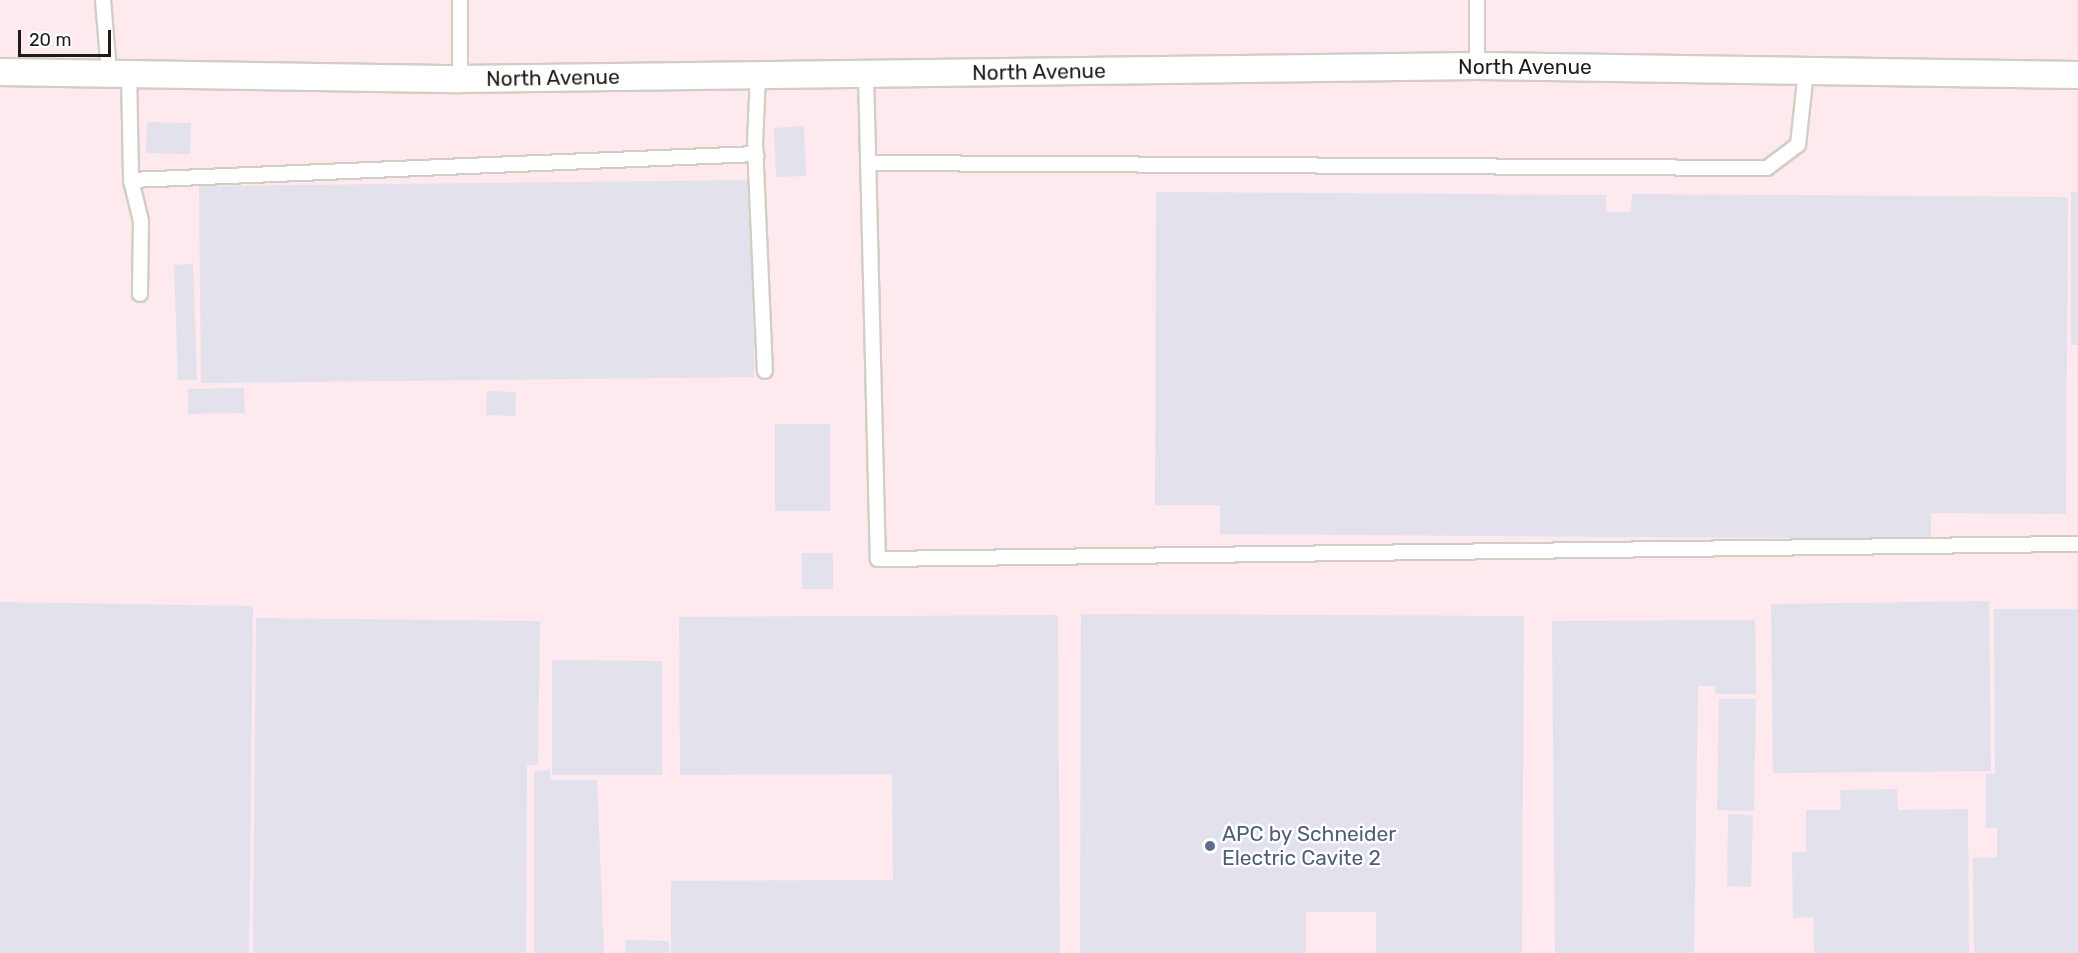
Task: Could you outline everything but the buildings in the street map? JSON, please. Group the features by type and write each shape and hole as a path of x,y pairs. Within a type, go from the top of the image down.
{"street":[{"name":"North Avenue","path":"0,72 119,72 460,79 1477,66 2078,75"}],"lane":[{"path":"103,0 119,72 131,180 141,221 140,294"},
{"path":"460,0 460,79"},
{"path":"1477,0 1477,66"},
{"path":"869,163 1767,168 1798,145 1806,71"},
{"path":"866,74 878,559 2078,544"},
{"path":"758,75 756,154 765,371"},
{"path":"131,180 756,154"}],"shaded area":[{"path":"0,0 2078,0 2078,953 0,953"}],"place":[{"name":"APC by Schneider Electric Cavite 2","path":"1210,846"}]}
